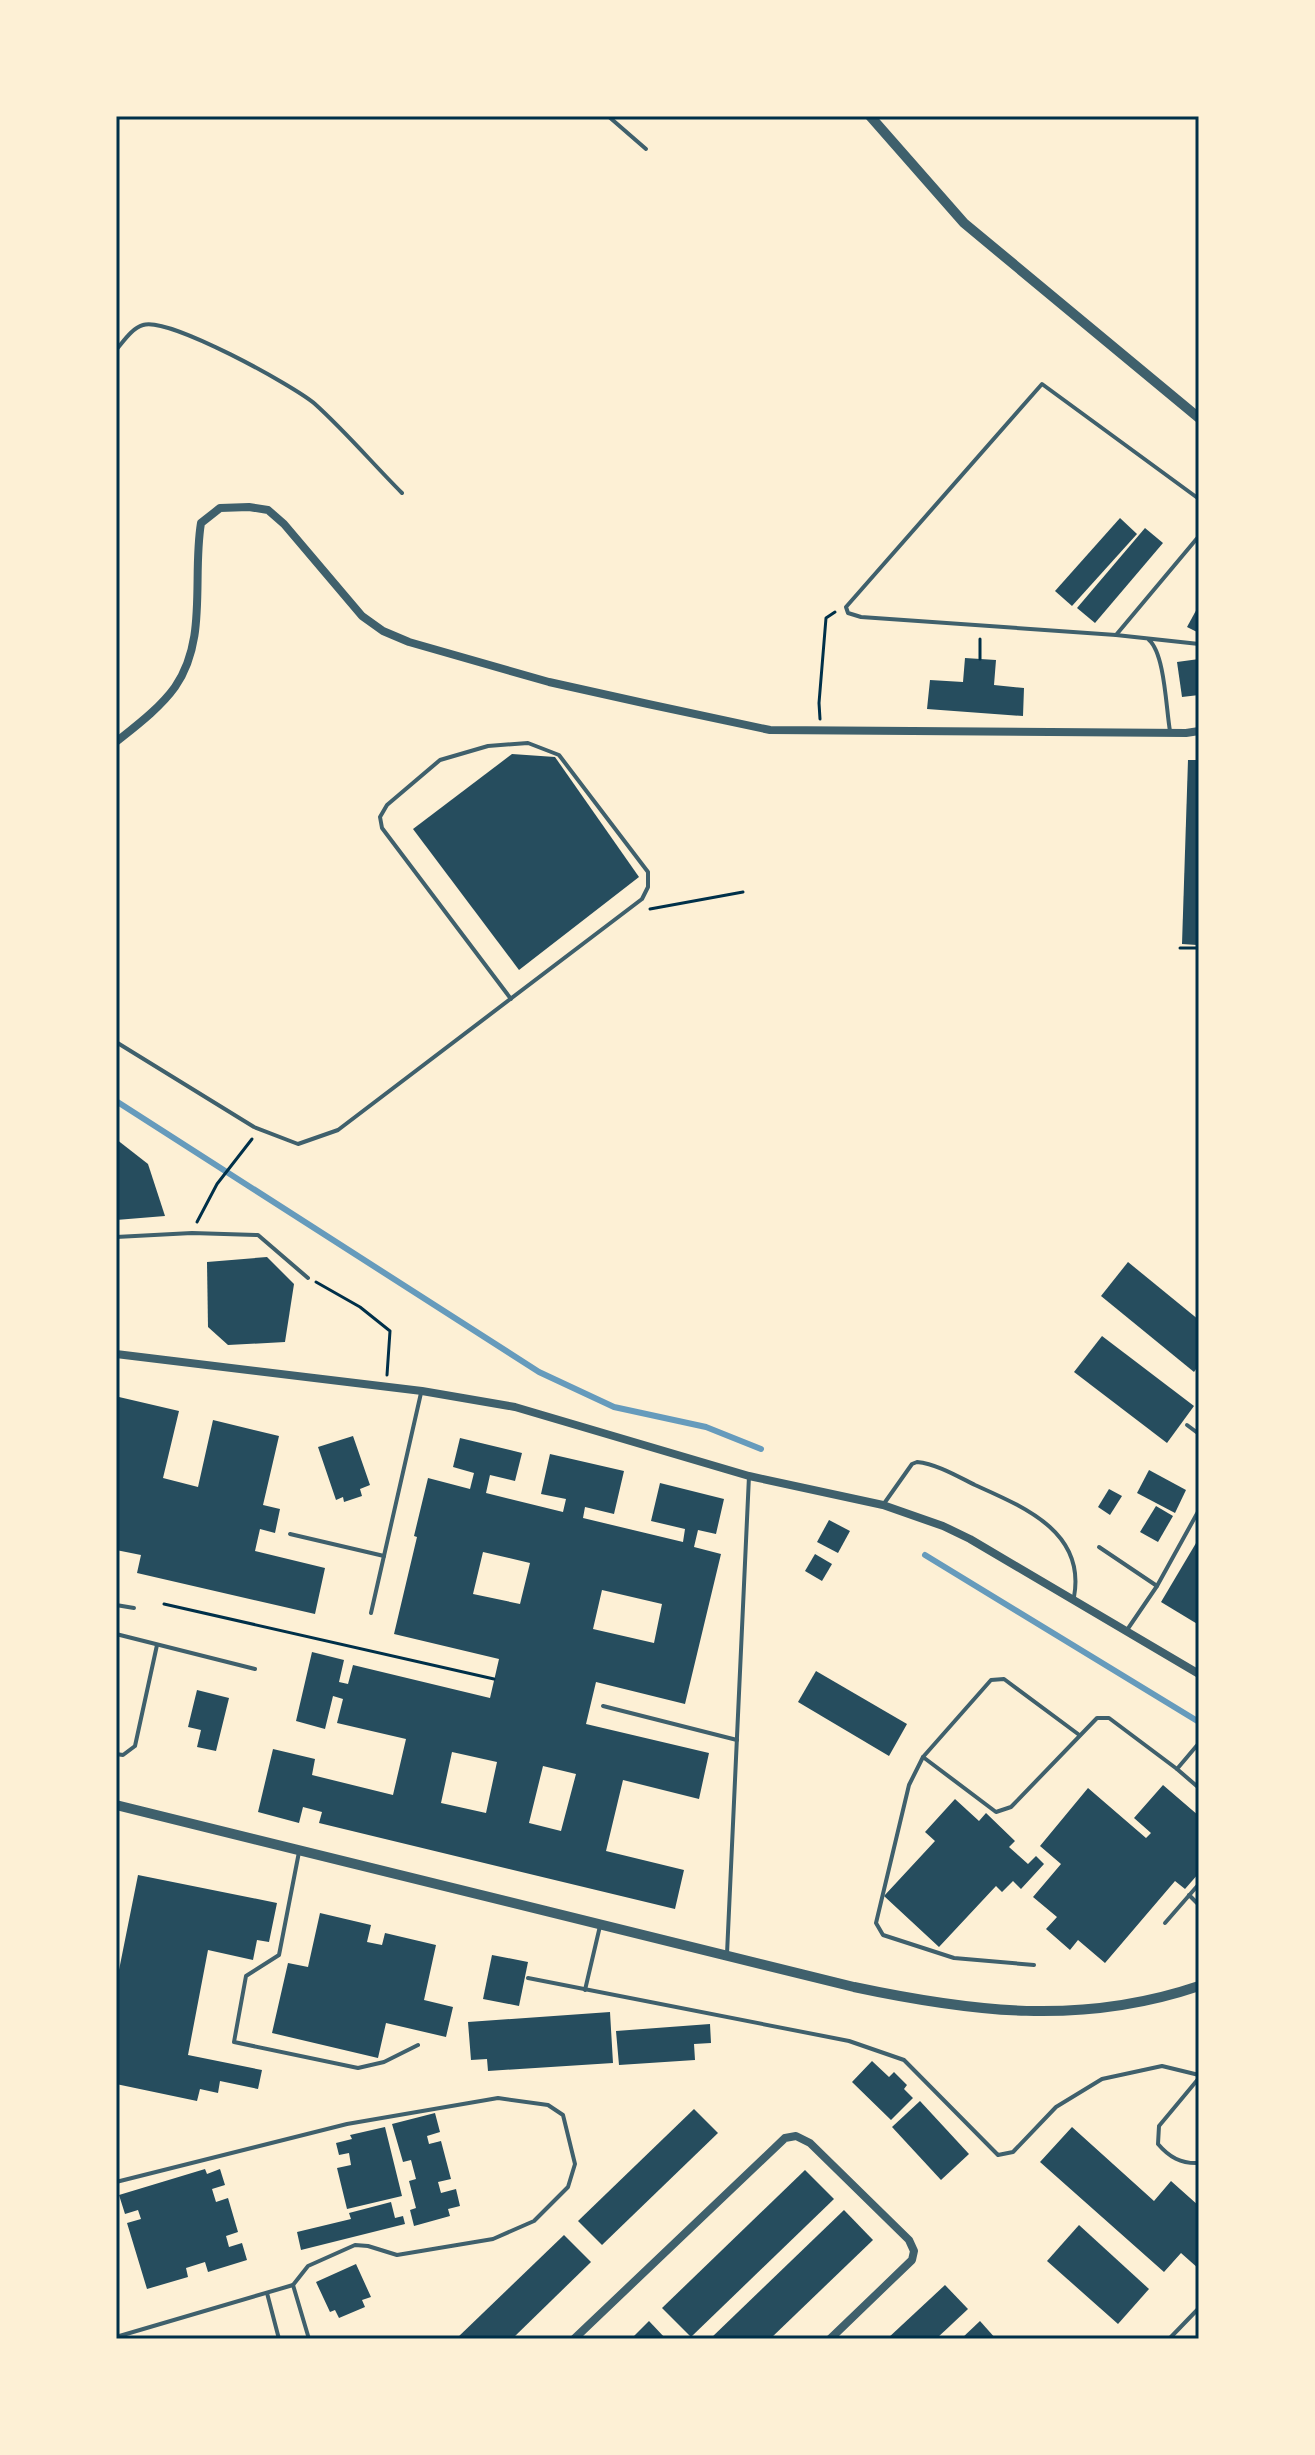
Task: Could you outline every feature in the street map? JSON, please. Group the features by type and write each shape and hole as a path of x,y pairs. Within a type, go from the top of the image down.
{"street":[{"path":"870,116 964,223 1199,418"},
{"path":"116,742 175,688 192,658 197,612 196,553 201,523 220,508 249,507 268,510 284,524 362,616 383,631 409,642 549,682 770,730 1199,731"},
{"path":"116,1354 386,1386 515,1407 749,1476 883,1505 916,1515 970,1539 1199,1674"},
{"path":"116,1805 854,1987 973,2009 1048,2013 1125,2005 1199,1986"},
{"path":"574,2339 785,2138 796,2136 810,2143 909,2240 914,2251 912,2260 830,2339"}],"lane":[{"path":"608,116 646,149"},
{"path":"116,350 142,325 158,324 193,336 300,393 331,420 402,493"},
{"path":"1199,499 1042,384 847,604 848,613 853,616 1199,644"},
{"path":"1116,635 1199,536"},
{"path":"1148,638 1155,645 1159,658 1170,733"},
{"path":"116,1042 254,1127 298,1144 338,1130 511,999 623,914 642,899 648,887 648,872 559,755 528,743 488,746 440,760 387,805 380,817 382,828 511,999"},
{"path":"116,1237 192,1233 258,1235 308,1278"},
{"path":"371,1613 422,1391"},
{"path":"1187,1425 1199,1434"},
{"path":"883,1505 912,1464 917,1462 1010,1501 1051,1526 1061,1538 1077,1582 1073,1600"},
{"path":"727,1956 749,1476"},
{"path":"1127,1630 1157,1586 1199,1510"},
{"path":"290,1534 384,1556"},
{"path":"1099,1547 1157,1586"},
{"path":"116,1605 134,1608"},
{"path":"116,1634 255,1669"},
{"path":"116,1754 123,1755 135,1746 157,1645"},
{"path":"1034,1965 954,1958 883,1935 876,1923 909,1785 923,1757 991,1680 998,1677 1004,1679 1078,1734"},
{"path":"603,1706 737,1740"},
{"path":"923,1757 996,1812 1004,1811 1078,1734 1097,1718 1109,1718 1199,1788"},
{"path":"1177,1769 1199,1743"},
{"path":"300,1850 279,1955 246,1976 234,2042 358,2068 384,2062 418,2045"},
{"path":"1165,1923 1199,1884"},
{"path":"1189,1895 1199,1905"},
{"path":"585,1990 600,1923"},
{"path":"528,1978 849,2041 904,2060 998,2155 1013,2152 1056,2107 1102,2079 1162,2066 1199,2076 1159,2126 1158,2144 1166,2154 1182,2162 1199,2163"},
{"path":"116,2182 347,2124 498,2098 548,2105 563,2115 575,2164 568,2187 534,2221 493,2239 397,2255 355,2245 308,2266 293,2285 116,2337"},
{"path":"293,2285 309,2339"},
{"path":"267,2293 279,2339"},
{"path":"1169,2339 1199,2308"}],"path":[{"path":"822,730 819,703 826,618 847,604"},
{"path":"980,627 980,659"},
{"path":"623,914 743,892"},
{"path":"1180,948 1199,948"},
{"path":"192,1233 217,1184 244,1148"},
{"path":"308,1278 360,1307 390,1331 386,1386"},
{"path":"164,1604 494,1679"}],"building":[{"path":"1120,518 1137,534 1072,606 1055,591"},
{"path":"1145,528 1163,543 1095,623 1077,608"},
{"path":"1199,605 1199,633 1187,627"},
{"path":"965,658 996,660 994,685 1024,688 1023,716 927,709 930,680 963,682"},
{"path":"1199,659 1199,695 1182,697 1177,662"},
{"path":"512,754 555,757 639,877 519,970 413,829"},
{"path":"1188,760 1199,760 1197,945 1182,944"},
{"path":"116,1139 148,1164 165,1216 116,1220"},
{"path":"267,1257 294,1284 285,1342 228,1345 208,1327 207,1262"},
{"path":"1128,1262 1199,1320 1199,1365 1194,1372 1101,1296"},
{"path":"1102,1336 1194,1406 1167,1443 1074,1372"},
{"path":"119,1397 179,1411 163,1478 198,1487 213,1420 279,1436 263,1505 280,1509 275,1533 260,1529 255,1551 325,1568 315,1614 137,1573 141,1555 116,1550 116,1410"},
{"path":"353,1436 370,1485 360,1489 362,1496 344,1502 343,1497 336,1500 318,1447"},
{"path":"460,1438 522,1453 515,1481 490,1475 486,1493 563,1512 566,1499 541,1494 550,1454 624,1471 614,1514 585,1507 583,1518 683,1542 685,1529 651,1521 660,1483 724,1499 716,1534 698,1530 694,1547 721,1554 685,1704 596,1682 586,1724 709,1753 699,1799 623,1780 606,1851 684,1870 675,1909 319,1823 322,1812 303,1807 299,1823 258,1812 273,1749 315,1759 312,1775 393,1795 406,1739 337,1723 343,1699 333,1696 325,1729 296,1721 312,1652 344,1660 339,1682 348,1684 353,1665 490,1698 499,1659 394,1634 428,1478 470,1489 474,1473 453,1467","holes":["483,1552 530,1563 520,1604 473,1594","602,1590 662,1604 654,1643 593,1629","452,1752 497,1762 486,1813 441,1803","543,1766 576,1774 561,1831 529,1823"]},
{"path":"1149,1470 1186,1490 1175,1513 1137,1493"},
{"path":"1109,1489 1122,1496 1110,1515 1098,1507"},
{"path":"1156,1506 1173,1516 1158,1542 1140,1532"},
{"path":"829,1520 850,1531 838,1553 817,1542"},
{"path":"1199,1538 1199,1625 1161,1602"},
{"path":"815,1554 832,1564 822,1581 805,1571"},
{"path":"816,1671 907,1724 889,1756 798,1702"},
{"path":"197,1690 229,1698 216,1751 197,1747 201,1730 188,1727"},
{"path":"1163,1785 1199,1816 1199,1873 1185,1889 1175,1881 1105,1963 1078,1940 1070,1950 1046,1929 1057,1917 1033,1897 1061,1864 1040,1846 1088,1788 1146,1838 1151,1833 1134,1818"},
{"path":"955,1799 979,1821 986,1813 1015,1841 1009,1847 1028,1864 1036,1856 1044,1864 1021,1889 1013,1881 1002,1892 996,1886 939,1947 884,1896 935,1841 925,1832"},
{"path":"138,1875 277,1903 269,1942 257,1940 253,1960 208,1950 188,2055 262,2070 258,2089 220,2081 218,2093 200,2089 197,2101 116,2084 119,2057 116,2056 116,1985"},
{"path":"320,1913 371,1925 367,1942 382,1945 385,1933 436,1945 424,2000 453,2007 446,2037 386,2023 378,2058 272,2033 288,1963 308,1967"},
{"path":"492,1955 528,1962 519,2006 483,1999"},
{"path":"610,2012 613,2063 488,2071 487,2059 471,2060 468,2022"},
{"path":"710,2024 711,2043 694,2044 695,2060 619,2065 616,2031"},
{"path":"872,2061 889,2077 894,2072 907,2085 904,2089 913,2098 891,2120 852,2082"},
{"path":"920,2101 969,2154 941,2180 892,2127"},
{"path":"694,2109 718,2133 602,2245 578,2221"},
{"path":"435,2113 440,2132 427,2136 429,2144 441,2141 451,2179 438,2182 441,2193 456,2189 460,2206 448,2209 450,2216 414,2226 410,2210 416,2208 409,2181 416,2179 411,2160 403,2162 392,2124"},
{"path":"385,2127 402,2196 347,2209 337,2168 351,2165 349,2153 339,2155 336,2143 352,2139 350,2135"},
{"path":"1072,2127 1154,2201 1171,2181 1199,2206 1199,2269 1181,2253 1164,2272 1040,2162"},
{"path":"205,2169 207,2174 220,2169 225,2185 212,2189 216,2202 228,2198 238,2232 226,2236 229,2247 242,2243 247,2260 208,2272 205,2262 186,2268 188,2277 147,2289 127,2223 141,2219 138,2210 125,2214 119,2195"},
{"path":"805,2170 834,2199 691,2337 662,2308"},
{"path":"391,2202 395,2218 403,2216 405,2224 301,2250 297,2232 351,2219 349,2213"},
{"path":"844,2210 873,2240 770,2339 710,2339"},
{"path":"1079,2225 1149,2289 1118,2324 1047,2261"},
{"path":"564,2235 591,2262 512,2339 456,2339"},
{"path":"356,2264 371,2297 362,2300 365,2307 339,2318 335,2310 330,2312 316,2282"},
{"path":"945,2285 968,2309 936,2339 887,2339"},
{"path":"649,2321 666,2339 631,2339"},
{"path":"980,2321 996,2339 961,2339"}],"waterway":[{"path":"116,1101 539,1372 614,1407 706,1427 761,1449"},
{"path":"925,1555 1199,1722"}]}
